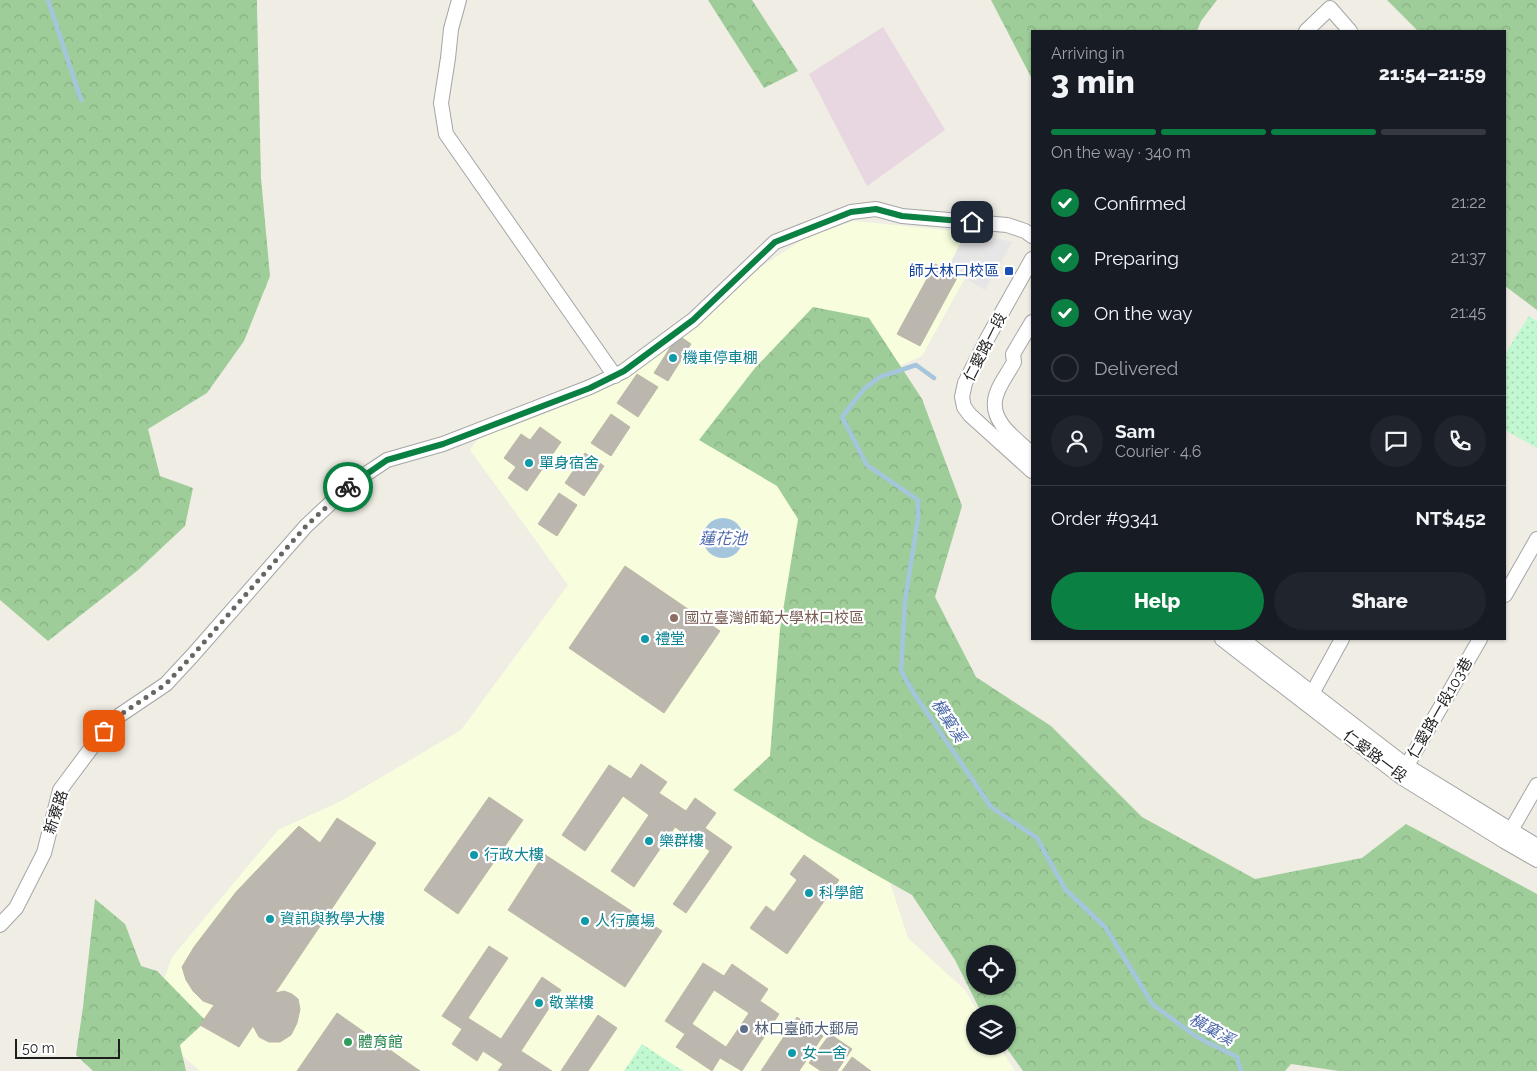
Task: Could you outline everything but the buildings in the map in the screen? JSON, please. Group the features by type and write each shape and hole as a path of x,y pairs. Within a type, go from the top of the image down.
{"street":[{"path":"459,0 451,29 441,103 446,134 615,376"},
{"path":"1307,30 1330,8 1349,30"},
{"name":"新寮路","path":"0,925 16,908 44,852 60,790 104,731 120,715 166,684 306,526 351,484 387,460 443,444 590,388 615,376 693,320 775,242 851,212 876,209 902,216 1007,225 1025,231 1031,235"},
{"name":"仁愛路一段","path":"1031,261 987,339 965,383 962,397 964,407 970,415 1031,470"},
{"name":"仁愛路一段","path":"1031,324 1012,354 1014,362 994,400 996,415 999,421 1031,453"},
{"path":"1506,593 1537,539"},
{"name":"仁愛路一段","path":"1223,640 1309,699 1404,772 1507,836 1537,860"},
{"name":"仁愛路一段","path":"1243,640 1309,699"},
{"path":"1309,699 1341,640"},
{"name":"仁愛路一段103巷","path":"1404,772 1479,640"},
{"path":"1507,836 1537,785"},
{"name":"仁愛路一段","path":"1507,836 1537,846"}],"shaded area":[{"path":"883,27 945,130 867,186 809,74"},
{"name":"國立臺灣師範大學林口校區","path":"854,221 966,232 948,268 965,278 922,356 865,381 865,806 908,938 965,990 966,995 968,995 974,1005 966,1005 966,1055 1005,1055 1015,1071 200,1071 148,1025 172,957 278,830 341,801 461,730 568,585 470,450 477,440 622,377 744,278 805,238"},
{"path":"966,232 1012,242 985,290 948,268"},
{"path":"1529,316 1537,321 1537,448 1506,431 1506,352"},
{"path":"642,1044 683,1071 624,1071"}],"green space":[{"path":"0,0 257,0 261,178 270,276 244,341 207,393 148,429 160,476 193,488 185,526 137,571 48,641 0,600"},
{"path":"708,0 752,0 798,71 764,88"},
{"path":"991,0 1217,0 1201,21 1197,30 1031,30 1031,77"},
{"path":"1387,0 1537,0 1537,310 1506,287 1506,30 1417,30"},
{"path":"813,307 869,318 922,399 962,506 935,597 976,677 1051,726 1142,817 1255,879 1362,858 1406,824 1537,894 1537,1071 1339,1071 1291,1064 1285,1071 1023,1071 1011,1055 1016,1055 1016,1005 978,1005 972,995 1016,995 1016,945 966,945 966,982 955,960 912,895 814,840 733,790 770,756 780,629 798,519 777,486 699,440 755,368"},
{"path":"95,899 125,924 141,966 157,971 206,1021 180,1045 186,1071 93,1071 76,1055"}],"water":[{"name":"蓮花池","path":"723,518 737,524 743,538 737,552 723,558 709,552 703,538 709,524"}],"waterway":[{"path":"48,0 81,100"},
{"name":"橫窠溪","path":"934,378 916,365 880,377 864,389 842,417 867,465 918,500 918,519 905,601 901,671 915,695 991,807 1037,838 1065,889 1106,928 1153,1005 1197,1037 1237,1057 1241,1071"}],"way so far":[{"path":"104,731 120,715 166,684 306,526 348,487"}],"place":[{"name":"師大林口校區","path":"1009,271"},
{"name":"機車停車棚","path":"673,358"},
{"name":"單身宿舍","path":"529,463"},
{"name":"國立臺灣師範大學林口校區","path":"674,618"},
{"name":"禮堂","path":"645,639"},
{"name":"樂群樓","path":"649,841"},
{"name":"行政大樓","path":"474,855"},
{"name":"科學館","path":"809,893"},
{"name":"資訊與教學大樓","path":"270,919"},
{"name":"人行廣場","path":"585,921"},
{"name":"敬業樓","path":"539,1003"},
{"name":"林口臺師大郵局","path":"744,1029"},
{"name":"體育館","path":"348,1042"},
{"name":"女一舍","path":"792,1053"}],"route":[{"path":"348,487 387,460 443,444 590,388 624,371 693,320 775,242 851,212 876,209 902,216 972,222"}]}
